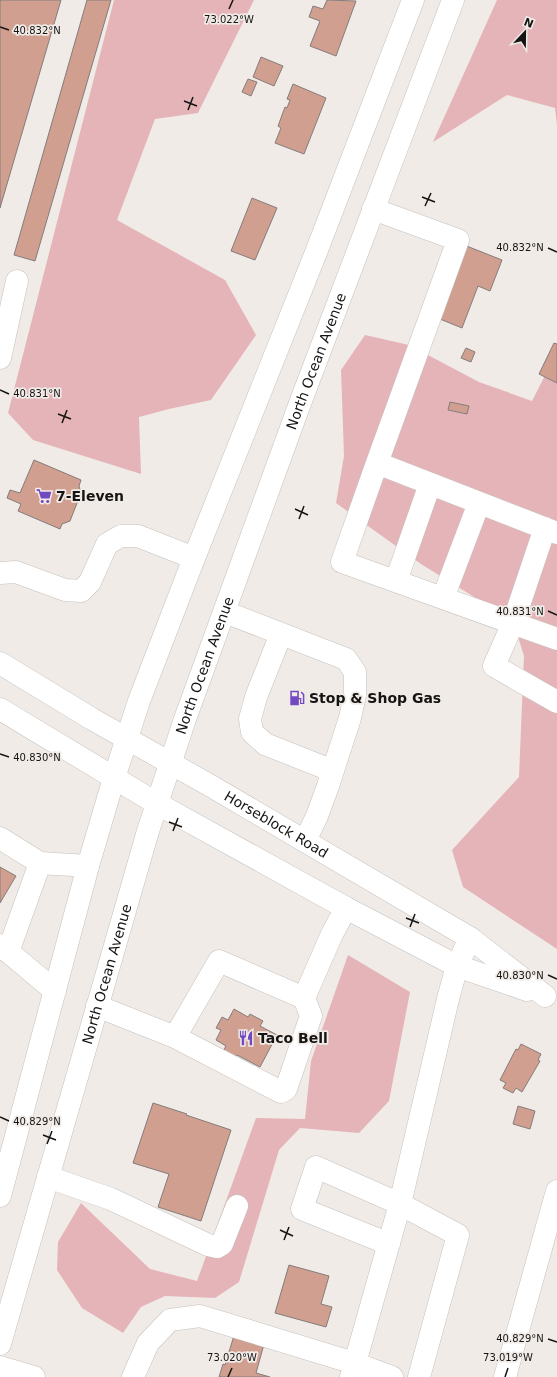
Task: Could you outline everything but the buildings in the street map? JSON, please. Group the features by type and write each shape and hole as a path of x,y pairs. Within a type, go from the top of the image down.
{"main road":[{"path":"0,1196 88,866 126,738 194,558 315,255 413,0"},
{"name":"North Ocean Avenue","path":"0,1344 156,803 185,718 302,399 453,0"},
{"path":"373,209 458,240 342,562 557,639"},
{"path":"0,358 17,281"},
{"path":"377,463 551,531 494,666 557,702"},
{"path":"396,581 430,484"},
{"path":"443,598 479,503"},
{"path":"0,573 16,572 66,590 81,591 90,582 107,544 120,536 138,536 194,558"},
{"path":"225,612 346,659 355,672 355,695 350,718 317,816 305,841"},
{"path":"280,634 256,697 250,719 252,732 265,744 333,771"},
{"name":"Horseblock Road","path":"0,663 92,719 305,841 470,938 551,1000"},
{"name":"Horseblock Road","path":"0,709 156,803 346,908 457,966 551,1000"},
{"path":"0,838 40,863 88,866"},
{"path":"40,863 4,949 55,990"},
{"path":"97,1006 175,1037 281,1092 286,1089 311,1016 304,998 332,934 346,908"},
{"path":"353,1370 400,1204 457,966 470,938"},
{"path":"175,1037 219,961 304,998"},
{"path":"389,1244 302,1209 316,1167 400,1204 458,1235 419,1377"},
{"path":"48,1177 110,1199 208,1245 217,1247 222,1244 237,1206"},
{"path":"505,1377 557,1191"},
{"path":"545,1235 557,1259"},
{"path":"133,1377 148,1343 170,1320 200,1316 353,1370 392,1377"},
{"path":"0,1367 34,1377"}],"shaded area":[{"path":"114,0 254,0 198,113 155,119 117,220 225,280 256,335 211,400 139,417 141,474 33,440 8,413"},
{"path":"497,0 557,0 557,125 555,108 507,95 433,142"},
{"path":"365,335 409,345 479,382 532,401 557,352 557,949 463,887 452,850 519,777 524,656 513,621 421,564 336,503 344,456 341,370"},
{"path":"348,955 410,992 389,1101 359,1133 300,1128 279,1150 239,1282 215,1298 165,1296 141,1307 123,1333 82,1308 57,1270 58,1242 81,1203 150,1269 197,1281 256,1118 305,1119 311,1061"}],"place":[{"name":"7-Eleven","path":"44,496"},
{"name":"Stop & Shop Gas","path":"297,698"},
{"name":"Taco Bell","path":"246,1038"}]}
